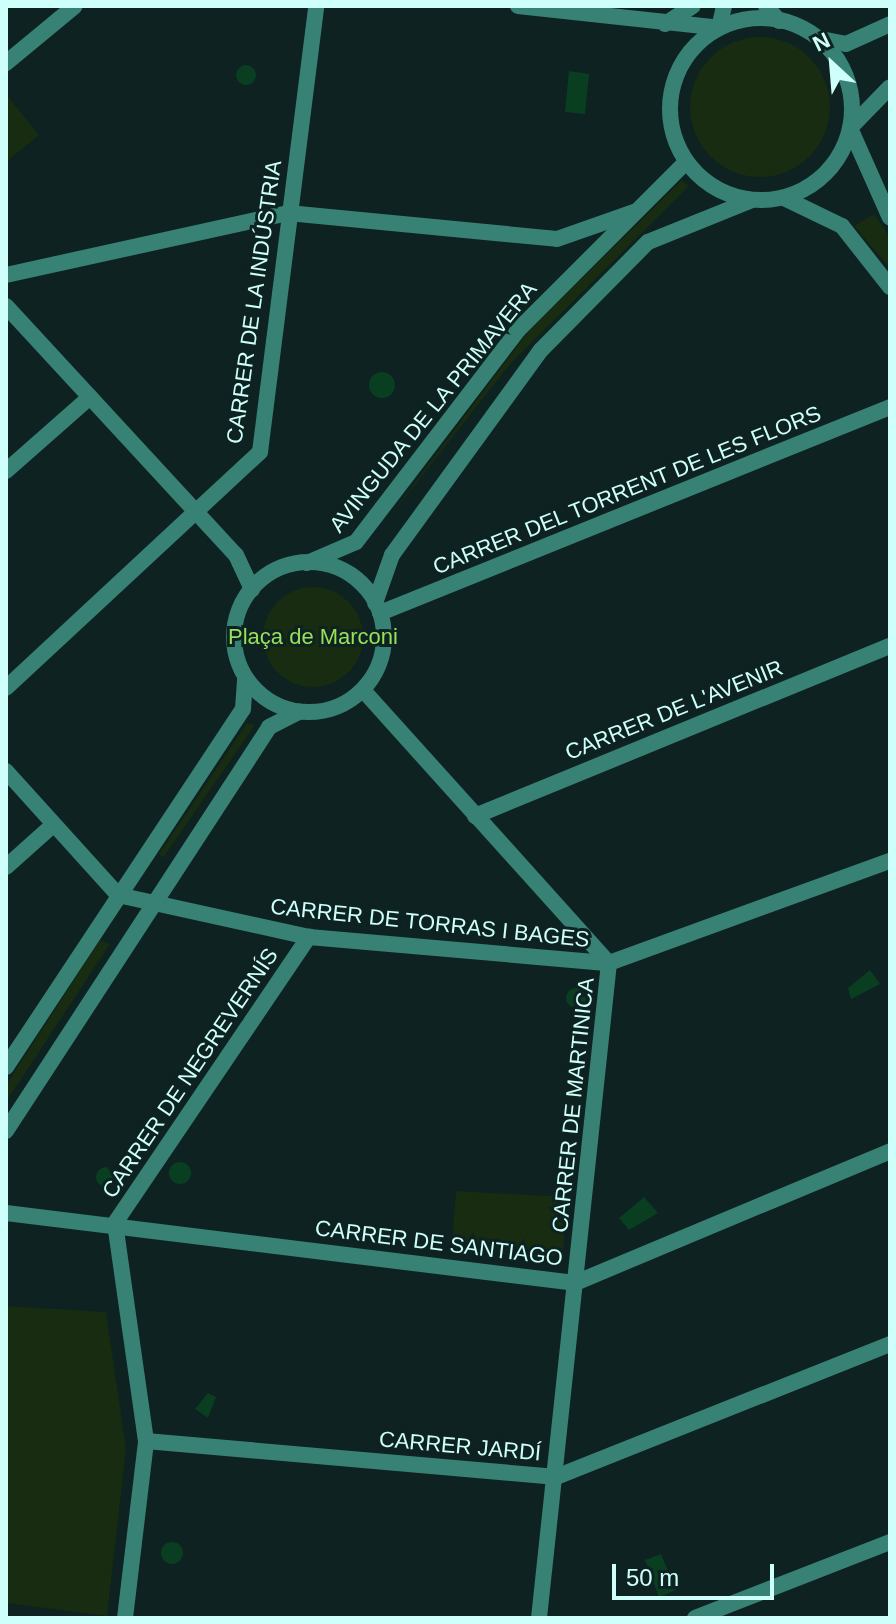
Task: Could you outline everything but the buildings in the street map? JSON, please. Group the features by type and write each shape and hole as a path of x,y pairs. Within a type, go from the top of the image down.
{"street":[{"path":"6,63 75,6"},
{"name":"CARRER DE LA INDÚSTRIA","path":"6,688 198,513 260,452 316,6"},
{"path":"518,6 719,28 779,21"},
{"path":"665,24 693,6"},
{"path":"724,6 719,28 676,73 672,134 686,162 704,181 752,200"},
{"path":"766,6 779,21 815,36 846,44 890,24"},
{"path":"815,36 846,77 850,128 890,218"},
{"path":"6,1131 269,727 299,712 334,707 363,690 382,654 377,608 392,555 552,338 648,242 752,200 784,198 827,172 850,128 890,87"},
{"name":"AVINGUDA DE LA PRIMAVERA","path":"307,563 356,542 518,330 686,162"},
{"path":"784,198 842,226 890,287"},
{"path":"6,275 288,213 557,239 634,212"},
{"path":"6,306 236,555 252,589"},
{"path":"6,471 90,397"},
{"name":"CARRER DEL TORRENT DE LES FLORS","path":"377,608 890,407"},
{"path":"6,1067 243,709 244,676 234,632 252,589 267,575 307,563 352,576 377,608"},
{"name":"CARRER DE L'AVENIR","path":"475,816 890,646"},
{"path":"244,676 278,706 299,712"},
{"name":"CARRER DE MARTINICA","path":"363,690 609,963 539,1618"},
{"name":"CARRER DE TORRAS I BAGES","path":"6,771 118,895 149,907 309,937 609,963 890,861"},
{"path":"6,867 53,825"},
{"name":"CARRER DE NEGREVERNÍS","path":"125,1618 146,1441 115,1223 309,937"},
{"name":"CARRER DE SANTIAGO","path":"6,1213 115,1223 575,1283 890,1151"},
{"name":"CARRER JARDÍ","path":"146,1441 556,1477 890,1344"},
{"path":"695,1618 890,1542"}],"green space":[{"path":"760,37 787,42 810,57 825,80 830,107 825,134 810,157 787,172 760,177 733,172 710,157 695,134 690,107 695,80 710,57 733,42"},
{"path":"6,94 39,135 6,162"},
{"path":"682,180 689,186 510,364 378,532 530,329"},
{"path":"874,214 890,237 890,268 854,226"},
{"name":"Plaça de Marconi","path":"313,587 332,590 349,601 360,618 363,637 360,656 349,673 332,684 313,687 294,684 277,673 266,656 263,637 266,618 277,601 294,590"},
{"path":"247,723 255,725 163,858 159,854"},
{"path":"100,940 110,944 6,1102 6,1085"},
{"path":"456,1191 567,1197 563,1250 552,1257 452,1243"},
{"path":"6,1306 106,1312 126,1449 107,1616 6,1603"}],"shaded area":[{"path":"246,65 253,68 256,75 253,82 246,85 239,82 236,75 239,68"},
{"path":"569,71 589,74 585,114 565,112"},
{"path":"382,372 391,376 395,385 391,394 382,398 373,394 369,385 373,376"},
{"path":"870,970 880,984 851,999 848,988"},
{"path":"576,988 583,991 586,998 583,1005 576,1008 569,1005 566,998 569,991"},
{"path":"180,1162 188,1165 191,1173 188,1181 180,1184 172,1181 169,1173 172,1165"},
{"path":"106,1167 113,1170 116,1177 113,1184 106,1187 99,1184 96,1177 99,1170"},
{"path":"644,1197 658,1213 629,1230 619,1218"},
{"path":"208,1393 216,1397 208,1418 195,1409"},
{"path":"172,1542 180,1545 183,1553 180,1561 172,1564 164,1561 161,1553 164,1545"},
{"path":"661,1554 676,1590 659,1597 645,1560"}]}
